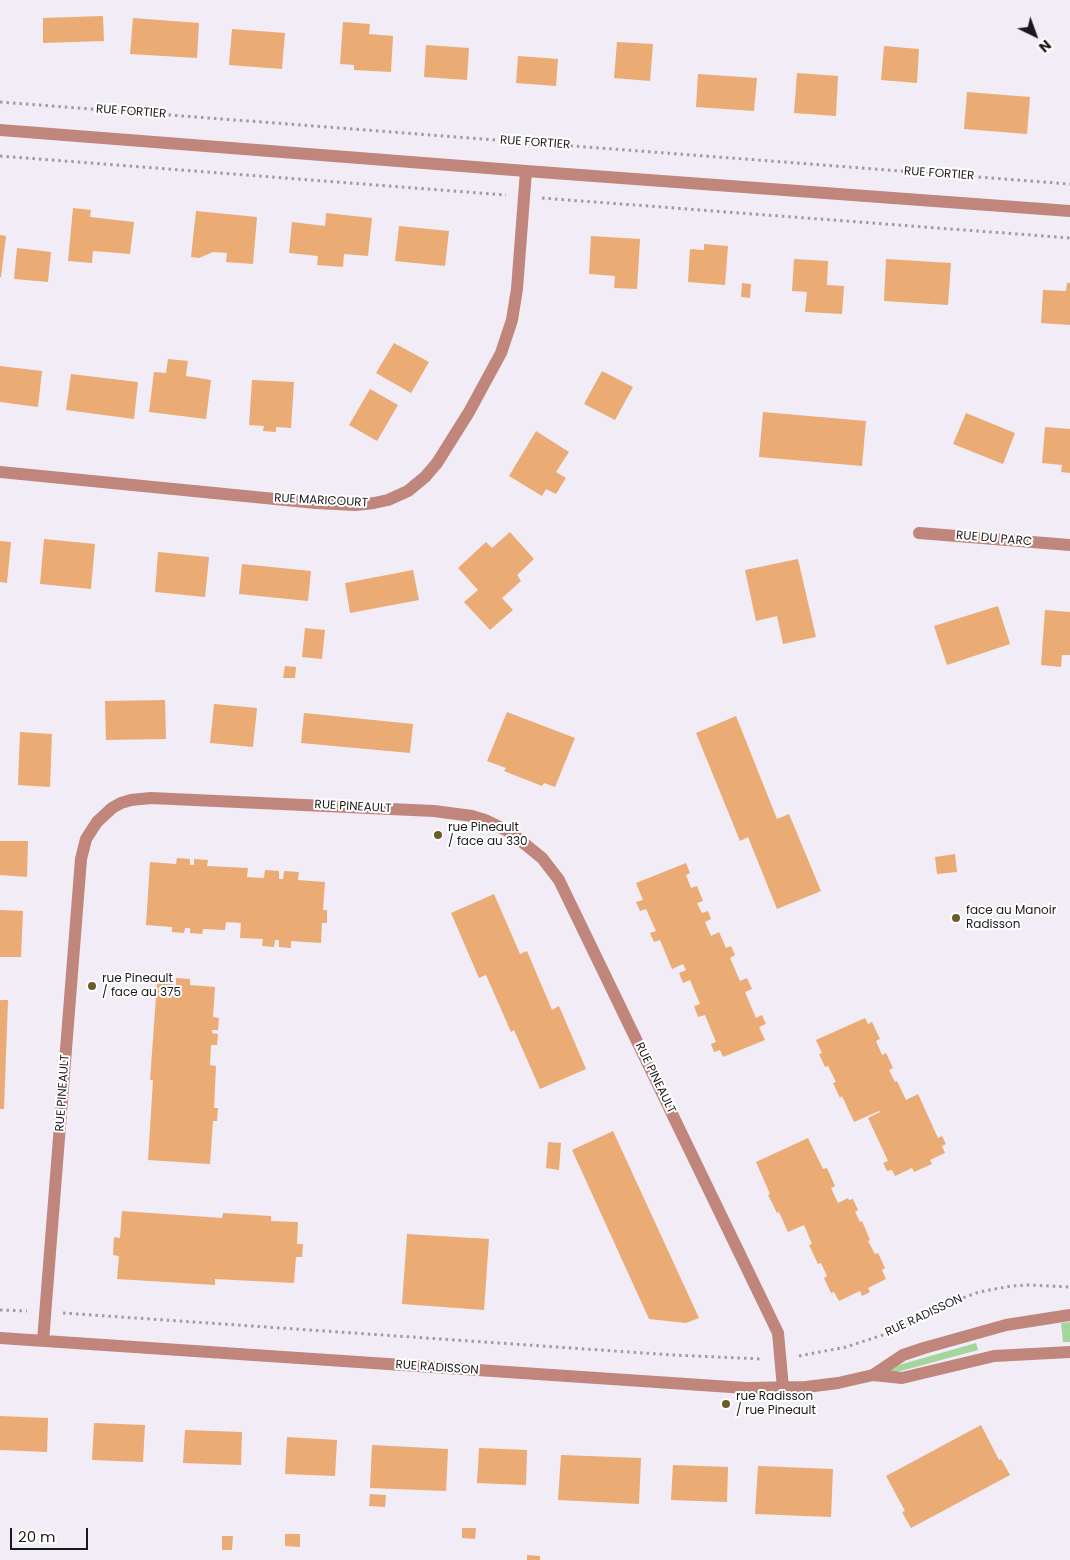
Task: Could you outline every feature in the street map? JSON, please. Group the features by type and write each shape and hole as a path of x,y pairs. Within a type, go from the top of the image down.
{"street":[{"path":"0,130 1070,211"},
{"name":"RUE MARICOURT","path":"0,472 355,505 388,500 408,491 425,477 437,463 469,412 504,344 512,320 517,289 526,171"},
{"name":"RUE DU PARC","path":"919,533 1070,545"},
{"name":"RUE PINEAULT","path":"43,1341 82,859 86,839 97,822 112,808 121,803 146,798 439,812 472,816 510,832 537,853 559,880 778,1333 783,1388"},
{"name":"RUE RADISSON","path":"874,1375 903,1354 1006,1324 1070,1314"},
{"name":"RUE RADISSON","path":"0,1338 729,1388 783,1388 830,1384 874,1375 902,1378 994,1356 1070,1352"}],"path":[{"name":"RUE FORTIER","path":"0,102 1070,184"},
{"path":"0,156 486,193"},
{"path":"556,199 1070,238"},
{"name":"RUE RADISSON","path":"809,1355 846,1347 889,1333 946,1304 979,1292 1028,1285 1070,1288"},
{"path":"0,1310 22,1311"},
{"path":"69,1314 758,1360"}],"green space":[{"path":"1070,1322 1070,1342 1063,1342 1061,1323"},
{"path":"976,1343 978,1350 886,1375 885,1369"}],"building":[{"path":"103,16 104,41 43,43 43,18"},
{"path":"133,18 199,23 197,58 130,54"},
{"path":"343,22 370,24 369,34 393,36 391,72 354,70 354,65 340,64"},
{"path":"232,29 285,33 282,69 229,65"},
{"path":"617,42 653,44 650,81 614,78"},
{"path":"426,45 469,48 467,80 424,77"},
{"path":"884,46 919,49 917,83 881,80"},
{"path":"518,56 558,59 556,86 516,83"},
{"path":"797,73 838,76 836,116 794,113"},
{"path":"698,74 757,78 754,111 696,107"},
{"path":"967,92 1030,97 1027,134 964,129"},
{"path":"73,208 91,210 90,217 134,222 130,254 93,251 92,263 68,261"},
{"path":"196,211 257,217 253,264 226,262 227,253 213,252 199,258 191,257"},
{"path":"326,213 372,218 368,256 344,254 343,267 317,265 318,256 289,253 292,222 325,226"},
{"path":"399,226 449,231 445,266 395,261"},
{"path":"0,235 6,236 1,277 0,277"},
{"path":"591,236 640,239 637,289 614,288 615,276 589,274"},
{"path":"704,244 728,246 725,285 688,282 690,249 704,250"},
{"path":"17,248 51,252 48,282 14,279"},
{"path":"794,259 828,261 827,285 844,286 842,314 805,312 807,292 792,291"},
{"path":"886,259 951,263 948,305 884,301"},
{"path":"742,283 751,284 750,298 741,297"},
{"path":"1067,283 1070,283 1070,325 1041,323 1043,290 1066,291"},
{"path":"394,343 429,362 411,393 376,373"},
{"path":"168,359 188,361 186,376 211,380 206,419 149,412 154,372 166,373"},
{"path":"0,366 42,371 38,407 0,402"},
{"path":"602,371 633,387 615,420 584,404"},
{"path":"71,374 138,382 134,419 66,410"},
{"path":"252,380 294,382 291,428 276,427 276,432 263,431 264,426 249,425"},
{"path":"370,389 398,405 377,441 349,425"},
{"path":"763,412 866,421 862,466 759,457"},
{"path":"966,413 1015,433 1003,464 953,444"},
{"path":"1045,427 1070,429 1070,473 1061,472 1062,465 1042,463"},
{"path":"536,431 569,452 556,472 566,478 556,494 546,489 542,496 509,476"},
{"path":"510,532 534,559 517,575 521,581 502,598 513,610 490,630 464,602 478,590 458,568 486,542 492,548"},
{"path":"44,539 95,544 91,589 40,584"},
{"path":"0,541 11,542 7,583 0,582"},
{"path":"158,552 209,557 205,597 155,592"},
{"path":"798,559 816,637 783,644 777,616 756,621 745,570"},
{"path":"242,564 311,571 308,601 239,594"},
{"path":"413,570 419,600 350,613 345,583"},
{"path":"998,606 1010,644 947,665 934,626"},
{"path":"1045,610 1070,612 1070,655 1062,655 1061,667 1041,665"},
{"path":"305,628 325,630 322,659 302,657"},
{"path":"285,666 296,667 295,678 283,678"},
{"path":"165,700 166,739 106,740 105,701"},
{"path":"214,704 257,708 253,747 210,743"},
{"path":"507,712 575,738 555,787 544,783 542,786 504,771 506,768 487,761"},
{"path":"304,713 413,724 410,753 301,743"},
{"path":"736,716 777,819 789,814 821,891 777,909 748,837 740,841 696,733"},
{"path":"20,732 52,734 50,787 18,785"},
{"path":"0,841 28,841 27,877 0,875"},
{"path":"955,854 957,872 937,874 935,857"},
{"path":"177,858 190,859 190,865 194,865 194,859 208,860 207,866 248,868 247,877 264,878 265,870 279,871 279,879 283,879 284,871 299,872 298,880 325,882 323,910 327,910 327,923 322,923 321,943 291,941 291,948 279,947 279,940 275,940 274,947 262,946 263,939 240,938 241,923 226,922 225,930 203,929 202,934 190,933 190,928 185,928 184,933 172,932 172,927 146,925 150,862 176,864"},
{"path":"686,863 690,873 686,875 691,888 697,886 703,901 697,903 702,913 708,911 711,919 705,922 711,936 719,932 726,948 731,946 735,955 730,958 740,981 747,978 752,989 745,992 756,1018 762,1015 766,1024 759,1027 765,1040 723,1057 720,1050 714,1052 711,1044 716,1042 705,1015 698,1017 694,1006 700,1004 690,980 683,983 679,973 686,970 683,964 672,969 660,940 654,942 650,933 656,931 646,909 640,911 636,902 643,900 636,883"},
{"path":"494,894 520,954 527,951 552,1010 559,1006 586,1069 540,1089 514,1030 511,1032 486,975 479,978 451,913"},
{"path":"0,910 23,911 21,957 0,957"},
{"path":"176,978 190,979 190,985 215,987 213,1017 219,1018 218,1030 212,1030 212,1033 218,1034 217,1045 211,1045 210,1065 216,1066 214,1108 218,1108 217,1121 213,1121 210,1164 148,1160 153,1080 150,1080 157,983 176,985"},
{"path":"0,1000 8,1000 4,1109 0,1109"},
{"path":"865,1018 868,1024 872,1022 880,1039 876,1041 882,1055 886,1053 893,1068 889,1070 895,1082 897,1081 906,1100 918,1094 938,1138 942,1136 946,1144 942,1146 945,1153 930,1160 932,1164 914,1172 912,1168 895,1176 892,1170 887,1171 883,1163 888,1161 868,1118 880,1112 854,1122 842,1096 840,1098 833,1083 836,1082 828,1066 825,1067 819,1054 822,1053 816,1040"},
{"path":"613,1131 699,1318 686,1323 649,1319 572,1150"},
{"path":"808,1138 823,1169 827,1168 835,1186 831,1188 838,1203 848,1198 849,1200 853,1199 858,1210 855,1212 860,1222 862,1221 870,1240 868,1241 875,1254 878,1253 885,1268 882,1270 886,1279 868,1288 870,1292 862,1296 860,1291 839,1301 834,1292 831,1293 824,1278 827,1276 821,1263 818,1264 809,1245 812,1244 804,1225 788,1232 779,1212 777,1213 768,1195 770,1194 756,1162"},
{"path":"548,1142 561,1143 559,1170 546,1168"},
{"path":"122,1211 222,1218 223,1213 271,1216 271,1221 298,1222 297,1244 303,1244 302,1257 296,1257 294,1283 215,1279 215,1285 117,1279 119,1256 113,1255 114,1237 120,1238"},
{"path":"407,1234 489,1239 484,1310 402,1304"},
{"path":"0,1416 48,1418 47,1452 0,1450"},
{"path":"94,1423 145,1425 143,1462 92,1460"},
{"path":"981,1425 999,1460 1001,1459 1010,1475 911,1528 902,1512 905,1511 886,1476"},
{"path":"185,1430 242,1432 241,1465 183,1463"},
{"path":"287,1437 337,1440 335,1476 285,1474"},
{"path":"372,1445 448,1449 446,1491 370,1488"},
{"path":"479,1448 527,1450 526,1485 477,1483"},
{"path":"561,1455 641,1458 639,1504 558,1500"},
{"path":"673,1465 728,1467 727,1502 671,1500"},
{"path":"758,1466 833,1469 831,1517 755,1514"},
{"path":"370,1494 386,1495 385,1507 369,1506"},
{"path":"462,1528 476,1528 475,1539 462,1538"},
{"path":"285,1534 300,1534 300,1547 285,1546"},
{"path":"222,1536 233,1536 232,1550 222,1550"},
{"path":"527,1555 540,1556 540,1560 527,1560"}],"place":[{"name":"rue Pineault / face au 330","path":"438,835"},
{"name":"face au Manoir Radisson","path":"956,918"},
{"name":"rue Pineault / face au 375","path":"92,986"},
{"name":"rue Radisson / rue Pineault","path":"726,1404"}]}
